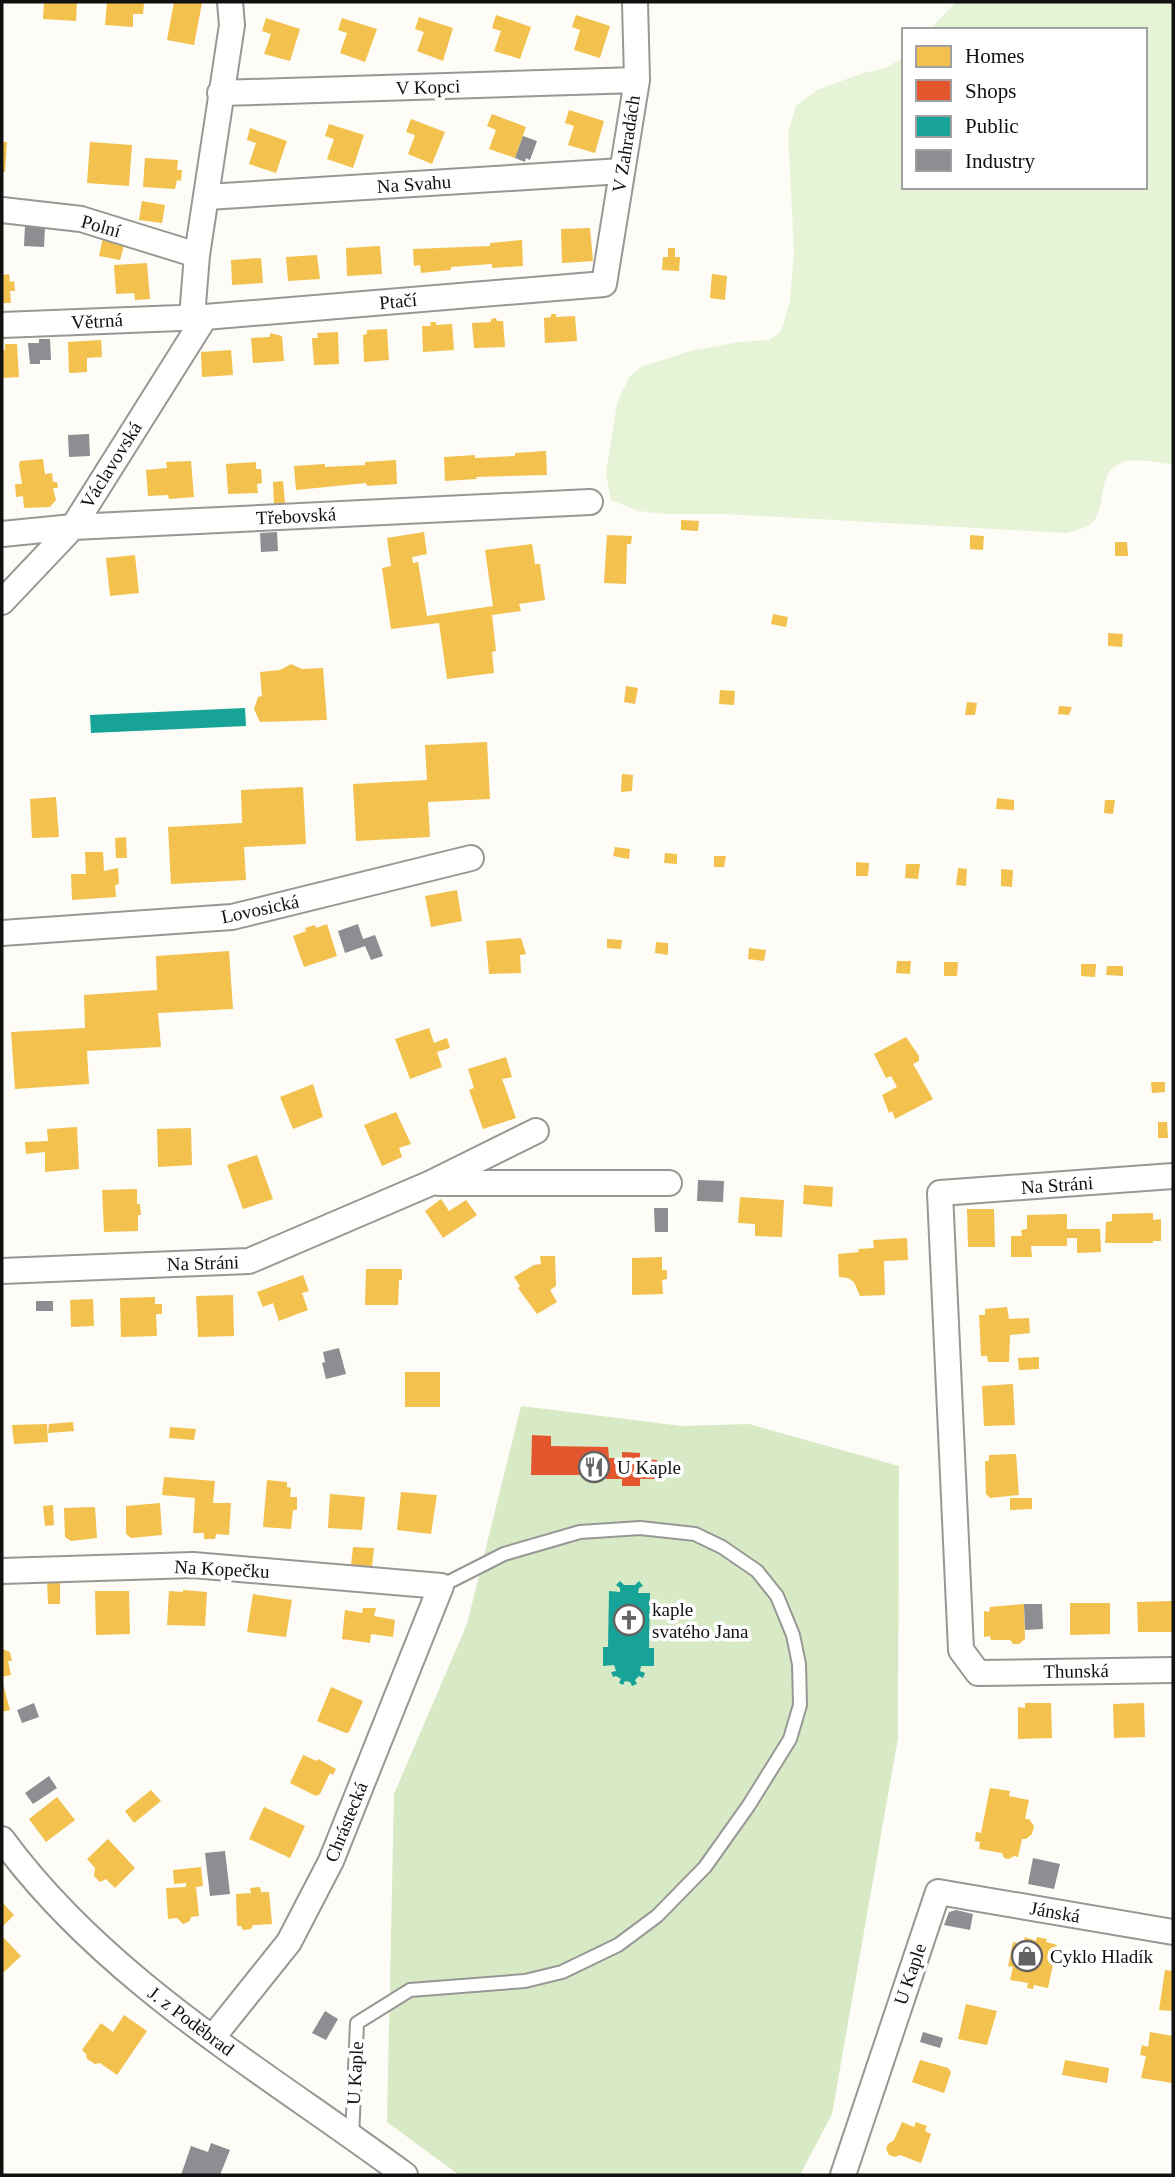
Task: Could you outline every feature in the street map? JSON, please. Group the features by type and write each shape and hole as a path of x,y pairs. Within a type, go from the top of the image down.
{"street":[{"name":"Václavovská","path":"2,602 73,527 198,317 197,255 232,25 230,2"},
{"name":"V Zahradách","path":"604,284 637,80 635,2"},
{"name":"V Kopci","path":"220,93 637,80"},
{"name":"Na Svahu","path":"207,197 622,171"},
{"name":"Polní","path":"2,210 81,219 197,255"},
{"name":"Ptačí","path":"198,317 604,284"},
{"name":"Větrná","path":"2,325 198,317"},
{"name":"Třebovská","path":"2,534 73,527 590,502"},
{"name":"Lovosická","path":"2,933 232,917 471,858"},
{"name":"Na Stráni","path":"2,1271 249,1261 431,1183 536,1131"},
{"name":"Na Stráni","path":"978,1673 961,1650 940,1193 1173,1176"},
{"name":"Na Stráni","path":"431,1183 669,1183"},
{"name":"Na Kopečku","path":"2,1571 193,1565 441,1586"},
{"name":"Chrástecká","path":"213,2038 289,1942 331,1861 441,1586"},
{"name":"Thunská","path":"978,1673 1173,1670"},
{"name":"J. z Poděbrad","path":"6,1857 140,1982 397,2172"},
{"name":"Jánská","path":"938,1892 1173,1933"},
{"name":"U Kaple","path":"843,2175 938,1892"}],"lane":[{"name":"U Kaple","path":"352,2139 358,2023 410,1990 525,1982 562,1972 618,1945 657,1916 705,1867 749,1805 790,1739 800,1704 799,1664 793,1635 777,1596 757,1571 722,1547 695,1534 640,1528 580,1531 504,1554 441,1586"}],"green space":[{"path":"956,2 1173,2 1173,464 1138,460 1118,464 1107,476 1097,516 1092,523 1066,533 724,514 666,514 638,511 611,500 606,474 617,403 629,377 641,367 690,351 739,342 769,340 779,333 790,301 794,253 788,133 796,106 817,90 863,73 886,68 902,58 902,189 1147,189 1147,28 931,28"},
{"path":"521,1406 682,1426 749,1424 899,1466 898,1738 832,2114 800,2175 459,2175 387,2122 394,1794 467,1624"}],"building: Homes":[{"path":"44,2 77,2 76,21 43,19"},
{"path":"107,2 144,3 143,14 133,14 133,27 105,25"},
{"path":"174,2 202,3 194,45 167,40"},
{"path":"496,15 531,27 520,59 494,51 501,31 492,28"},
{"path":"576,15 610,26 600,58 574,50 580,30 572,27"},
{"path":"419,17 453,28 443,61 417,51 424,32 415,29"},
{"path":"266,18 300,29 290,61 264,54 271,34 262,31"},
{"path":"342,18 377,29 365,62 340,53 347,33 338,30"},
{"path":"569,110 604,121 595,153 568,145 574,126 565,123"},
{"path":"492,114 526,127 515,158 489,149 496,130 487,126"},
{"path":"411,119 445,132 432,164 408,154 415,135 406,132"},
{"path":"329,124 364,135 353,168 327,159 334,139 325,136"},
{"path":"250,128 287,141 276,173 249,164 256,143 247,140"},
{"path":"2,142 7,142 5,172 2,172"},
{"path":"90,142 132,145 129,186 87,183"},
{"path":"145,158 178,160 177,170 182,170 181,181 177,180 175,189 143,187"},
{"path":"142,201 165,205 162,223 139,220"},
{"path":"590,228 593,261 562,263 561,229"},
{"path":"103,237 125,242 120,260 99,256"},
{"path":"522,240 523,266 492,268 492,264 451,267 451,270 421,273 420,265 414,266 413,249 490,246 490,243"},
{"path":"380,246 382,274 347,276 346,248"},
{"path":"668,248 675,248 675,257 680,257 679,271 662,270 663,257 668,257"},
{"path":"317,255 320,279 288,281 286,257"},
{"path":"261,258 263,283 232,285 231,260"},
{"path":"147,263 150,299 135,300 134,293 116,294 114,265"},
{"path":"9,274 10,282 14,281 15,291 10,291 11,303 2,303 2,275"},
{"path":"712,274 727,276 725,300 710,298"},
{"path":"551,314 556,314 556,317 575,316 577,341 545,343 544,318 551,317"},
{"path":"496,318 497,321 503,321 505,347 474,348 472,323 491,322 491,319"},
{"path":"430,322 436,322 436,325 452,324 454,350 423,352 422,326 431,326"},
{"path":"387,329 389,360 364,362 363,335 367,334 367,330"},
{"path":"338,332 339,364 314,365 312,338 318,338 317,333"},
{"path":"270,333 282,336 284,361 253,363 251,338 270,337"},
{"path":"101,340 102,357 87,358 87,372 69,373 68,342"},
{"path":"5,344 17,344 19,377 2,378 2,351 5,350"},
{"path":"231,350 233,375 202,377 201,352"},
{"path":"546,451 547,475 476,477 477,479 445,481 444,457 515,456 515,453"},
{"path":"43,459 45,474 52,473 53,482 57,482 58,488 53,488 56,500 50,507 24,508 23,496 16,497 15,484 22,484 20,461"},
{"path":"396,460 397,484 367,486 366,483 296,490 294,466 365,465 365,462"},
{"path":"191,461 194,497 169,499 168,495 148,496 146,470 167,468 166,462"},
{"path":"256,462 256,469 261,469 262,483 257,484 258,493 228,494 226,464"},
{"path":"283,481 285,503 274,505 273,482"},
{"path":"681,520 699,521 698,531 681,530"},
{"path":"424,532 427,554 412,557 413,563 418,562 427,616 493,606 485,550 532,544 535,564 540,564 545,600 519,604 521,611 492,615 496,651 492,652 494,673 447,679 439,623 391,629 382,568 391,566 387,538"},
{"path":"607,535 632,536 631,544 627,544 626,584 604,583"},
{"path":"970,535 984,536 983,550 970,549"},
{"path":"1115,542 1127,542 1128,556 1115,556"},
{"path":"135,555 139,593 110,596 106,558"},
{"path":"773,614 788,617 786,627 771,624"},
{"path":"1108,633 1123,634 1122,647 1108,646"},
{"path":"291,664 302,669 323,668 327,720 260,722 254,709 258,697 262,696 260,672 280,670"},
{"path":"626,686 638,688 635,704 624,702"},
{"path":"720,690 735,691 734,705 719,704"},
{"path":"967,702 977,703 975,715 965,715"},
{"path":"1059,706 1072,707 1069,715 1058,714"},
{"path":"487,742 490,799 428,802 430,837 356,841 353,784 427,780 425,745"},
{"path":"622,774 633,775 632,791 621,792"},
{"path":"303,787 306,844 244,847 246,880 171,884 168,827 242,823 241,790"},
{"path":"56,797 59,837 32,838 30,799"},
{"path":"997,798 1014,800 1014,810 996,809"},
{"path":"1105,800 1115,800 1113,814 1104,813"},
{"path":"126,837 127,858 116,858 115,838"},
{"path":"615,847 630,849 629,859 613,856"},
{"path":"85,852 103,852 104,871 118,868 116,897 72,900 71,874 86,874"},
{"path":"665,853 677,854 677,864 664,863"},
{"path":"714,856 726,856 724,867 714,867"},
{"path":"856,862 869,863 868,876 856,876"},
{"path":"906,864 920,864 918,879 905,878"},
{"path":"958,868 967,869 966,886 956,885"},
{"path":"1001,869 1013,870 1012,887 1001,886"},
{"path":"457,890 462,921 431,927 425,896"},
{"path":"327,924 337,956 304,967 293,936 306,931 305,928"},
{"path":"521,938 526,954 520,955 521,973 489,974 486,941"},
{"path":"607,939 622,940 621,949 607,948"},
{"path":"656,942 668,943 668,955 655,953"},
{"path":"749,948 766,950 764,961 748,959"},
{"path":"229,951 233,1009 158,1013 161,1047 87,1051 89,1084 15,1089 11,1032 85,1028 84,995 157,990 156,956"},
{"path":"897,961 911,961 910,974 896,973"},
{"path":"944,962 958,962 957,976 944,976"},
{"path":"1081,964 1096,964 1095,977 1081,976"},
{"path":"1107,966 1123,966 1123,976 1106,975"},
{"path":"429,1028 434,1043 447,1038 450,1048 437,1052 442,1067 410,1079 395,1039"},
{"path":"906,1037 919,1056 919,1061 913,1064 933,1099 895,1119 892,1111 889,1113 882,1095 897,1087 891,1076 886,1078 874,1054"},
{"path":"506,1057 512,1077 502,1079 516,1118 483,1129 469,1090 474,1088 468,1069"},
{"path":"1151,1082 1165,1082 1165,1092 1152,1093"},
{"path":"313,1084 323,1117 293,1129 280,1097"},
{"path":"396,1112 411,1144 399,1148 402,1157 382,1166 364,1125"},
{"path":"1158,1122 1167,1122 1168,1138 1158,1138"},
{"path":"77,1127 79,1169 45,1172 45,1152 26,1154 25,1142 48,1141 47,1129"},
{"path":"191,1128 192,1165 158,1167 157,1129"},
{"path":"257,1155 273,1199 243,1209 227,1165"},
{"path":"804,1185 833,1187 832,1207 803,1204"},
{"path":"137,1189 137,1204 140,1204 141,1215 138,1215 138,1231 104,1232 102,1190"},
{"path":"740,1197 784,1200 782,1237 755,1236 755,1224 738,1223"},
{"path":"441,1199 449,1211 466,1200 477,1215 443,1238 425,1211"},
{"path":"967,1209 994,1209 995,1247 968,1247"},
{"path":"1153,1213 1153,1220 1161,1219 1161,1241 1105,1243 1106,1222 1112,1221 1112,1214"},
{"path":"1067,1214 1067,1229 1100,1229 1101,1252 1077,1253 1077,1238 1067,1238 1067,1246 1031,1246 1032,1257 1011,1257 1011,1236 1022,1236 1021,1230 1027,1229 1027,1215"},
{"path":"907,1238 908,1260 884,1261 885,1295 860,1296 854,1282 839,1277 838,1254 874,1248 873,1240"},
{"path":"540,1256 555,1256 556,1286 550,1290 557,1302 537,1314 518,1288 520,1286 514,1277 534,1265 541,1264"},
{"path":"662,1257 662,1270 667,1270 667,1279 662,1280 663,1294 632,1295 632,1258"},
{"path":"366,1269 402,1269 398,1305 365,1305"},
{"path":"303,1275 309,1291 302,1293 308,1310 279,1321 273,1303 263,1307 257,1292"},
{"path":"233,1295 234,1336 198,1337 196,1296"},
{"path":"155,1297 155,1304 162,1304 162,1314 156,1314 157,1336 121,1337 120,1298"},
{"path":"93,1299 94,1326 71,1327 70,1300"},
{"path":"1007,1307 1009,1319 1029,1318 1030,1333 1010,1335 1009,1362 988,1362 987,1356 981,1356 979,1315 985,1315 985,1309"},
{"path":"1039,1357 1039,1369 1019,1370 1018,1358"},
{"path":"405,1372 440,1372 440,1407 405,1407"},
{"path":"1013,1384 1015,1425 984,1426 982,1386"},
{"path":"73,1422 74,1431 48,1433 49,1424"},
{"path":"47,1424 48,1442 14,1444 12,1425"},
{"path":"170,1427 196,1429 194,1440 169,1438"},
{"path":"1016,1454 1019,1495 990,1498 986,1494 985,1461 989,1461 989,1455"},
{"path":"164,1477 215,1481 213,1503 231,1503 229,1535 216,1534 215,1539 204,1539 204,1533 193,1533 195,1498 162,1495"},
{"path":"267,1480 287,1482 287,1487 291,1488 290,1497 297,1497 297,1510 293,1510 291,1529 263,1527"},
{"path":"401,1492 437,1495 431,1534 397,1530"},
{"path":"330,1494 365,1497 362,1530 328,1528"},
{"path":"1010,1498 1032,1498 1032,1509 1010,1510"},
{"path":"160,1503 162,1535 131,1538 126,1534 126,1506"},
{"path":"53,1505 54,1525 45,1526 43,1506"},
{"path":"95,1507 97,1538 71,1541 65,1537 64,1508"},
{"path":"353,1547 374,1548 372,1567 351,1565"},
{"path":"60,1580 60,1604 48,1604 47,1581"},
{"path":"95,1591 129,1591 130,1634 96,1635"},
{"path":"169,1591 207,1592 205,1626 167,1625"},
{"path":"253,1594 292,1600 286,1637 247,1632"},
{"path":"1173,1601 1173,1632 1138,1632 1137,1602"},
{"path":"1070,1603 1110,1603 1110,1634 1070,1635"},
{"path":"1024,1604 1025,1639 1019,1644 1013,1644 1010,1640 991,1640 990,1636 984,1637 984,1611 989,1612 990,1607"},
{"path":"363,1608 376,1608 374,1616 395,1620 393,1637 371,1634 370,1643 342,1639 345,1610 362,1613"},
{"path":"2,1649 10,1652 12,1661 8,1661 11,1675 2,1677"},
{"path":"2,1680 10,1710 2,1712"},
{"path":"331,1687 363,1701 349,1732 317,1721"},
{"path":"1025,1703 1051,1703 1052,1738 1018,1739 1018,1707 1025,1708"},
{"path":"1144,1703 1145,1737 1114,1738 1113,1704"},
{"path":"303,1755 317,1761 318,1759 336,1769 333,1775 330,1773 320,1794 316,1796 290,1783"},
{"path":"990,1788 1010,1791 1009,1796 1029,1800 1025,1819 1029,1819 1034,1826 1032,1834 1022,1839 1018,1857 1004,1858 1002,1853 979,1849 980,1842 975,1841 976,1832 981,1833"},
{"path":"151,1790 161,1801 134,1823 125,1811"},
{"path":"57,1797 75,1820 46,1842 29,1819"},
{"path":"264,1807 305,1826 290,1858 249,1839"},
{"path":"108,1839 135,1868 115,1888 106,1879 100,1882 94,1876 95,1868 87,1859"},
{"path":"201,1867 203,1886 196,1887 199,1916 191,1917 190,1921 183,1924 177,1918 168,1919 166,1888 186,1887 186,1883 174,1884 173,1870"},
{"path":"260,1887 261,1892 269,1892 272,1924 253,1925 251,1929 243,1930 241,1926 237,1926 236,1894 251,1893 250,1888"},
{"path":"2,1902 14,1915 2,1927"},
{"path":"2,1936 21,1956 3,1973 2,1972"},
{"path":"1025,1937 1036,1941 1037,1937 1047,1939 1046,1942 1057,1945 1048,1988 1034,1985 1033,1989 1027,1988 1028,1983 1010,1980 1013,1967 1008,1966 1013,1942 1023,1944"},
{"path":"1165,1970 1173,1971 1173,2011 1159,2010"},
{"path":"966,2004 997,2011 987,2045 958,2039"},
{"path":"124,2015 147,2031 117,2075 100,2063 95,2064 87,2059 82,2050 101,2023 113,2032"},
{"path":"1150,2032 1173,2036 1173,2083 1141,2078 1146,2056 1140,2055 1142,2045 1148,2047"},
{"path":"920,2060 948,2068 951,2072 944,2093 912,2082"},
{"path":"1065,2060 1109,2068 1107,2083 1062,2075"},
{"path":"902,2122 914,2127 916,2122 927,2126 925,2131 931,2134 921,2163 900,2155 889,2155 886,2149 894,2140"}],"building: Shops":[{"name":"U Kaple","path":"532,1435 551,1436 551,1446 608,1447 609,1458 622,1458 622,1452 640,1453 640,1459 657,1460 656,1479 640,1479 640,1486 622,1486 622,1479 606,1479 606,1475 531,1475"}],"building: Public":[{"path":"245,708 246,726 91,733 90,715"},
{"name":"kaple svatého Jana","path":"620,1581 624,1585 635,1585 639,1581 643,1586 638,1593 650,1593 649,1648 654,1648 654,1666 641,1666 640,1671 645,1673 643,1678 639,1676 635,1680 637,1684 632,1686 625,1681 623,1685 619,1683 621,1679 613,1677 611,1672 616,1671 614,1665 603,1666 603,1647 608,1647 609,1591 620,1592 616,1585"}],"building: Industry":[{"path":"523,136 537,141 530,160 526,158 525,162 515,158"},
{"path":"25,226 45,227 44,247 24,246"},
{"path":"39,339 50,339 51,360 30,364 28,343 39,343"},
{"path":"89,434 90,456 69,457 68,435"},
{"path":"277,532 278,551 261,552 260,533"},
{"path":"358,924 363,939 375,935 383,956 371,960 365,946 345,953 338,931"},
{"path":"698,1180 724,1181 723,1202 697,1201"},
{"path":"654,1208 668,1208 668,1232 655,1232"},
{"path":"36,1301 53,1301 53,1311 36,1311"},
{"path":"339,1348 346,1374 326,1379 322,1363 325,1362 323,1352"},
{"path":"1024,1604 1042,1604 1043,1629 1025,1630"},
{"path":"34,1703 39,1717 22,1723 17,1710"},
{"path":"49,1776 57,1788 33,1804 25,1793"},
{"path":"225,1851 230,1894 210,1896 205,1853"},
{"path":"1033,1858 1060,1864 1054,1889 1028,1884"},
{"path":"956,1910 973,1914 970,1930 944,1925 949,1912"},
{"path":"325,2011 338,2019 326,2040 312,2033"},
{"path":"923,2032 943,2038 940,2048 920,2042"},
{"path":"211,2143 230,2150 220,2175 181,2175 191,2146 208,2152"}],"place":[{"name":"U Kaple","path":"594,1467"},
{"name":"kaple svatého Jana","path":"629,1620"},
{"name":"Cyklo Hladík","path":"1027,1956"}]}
